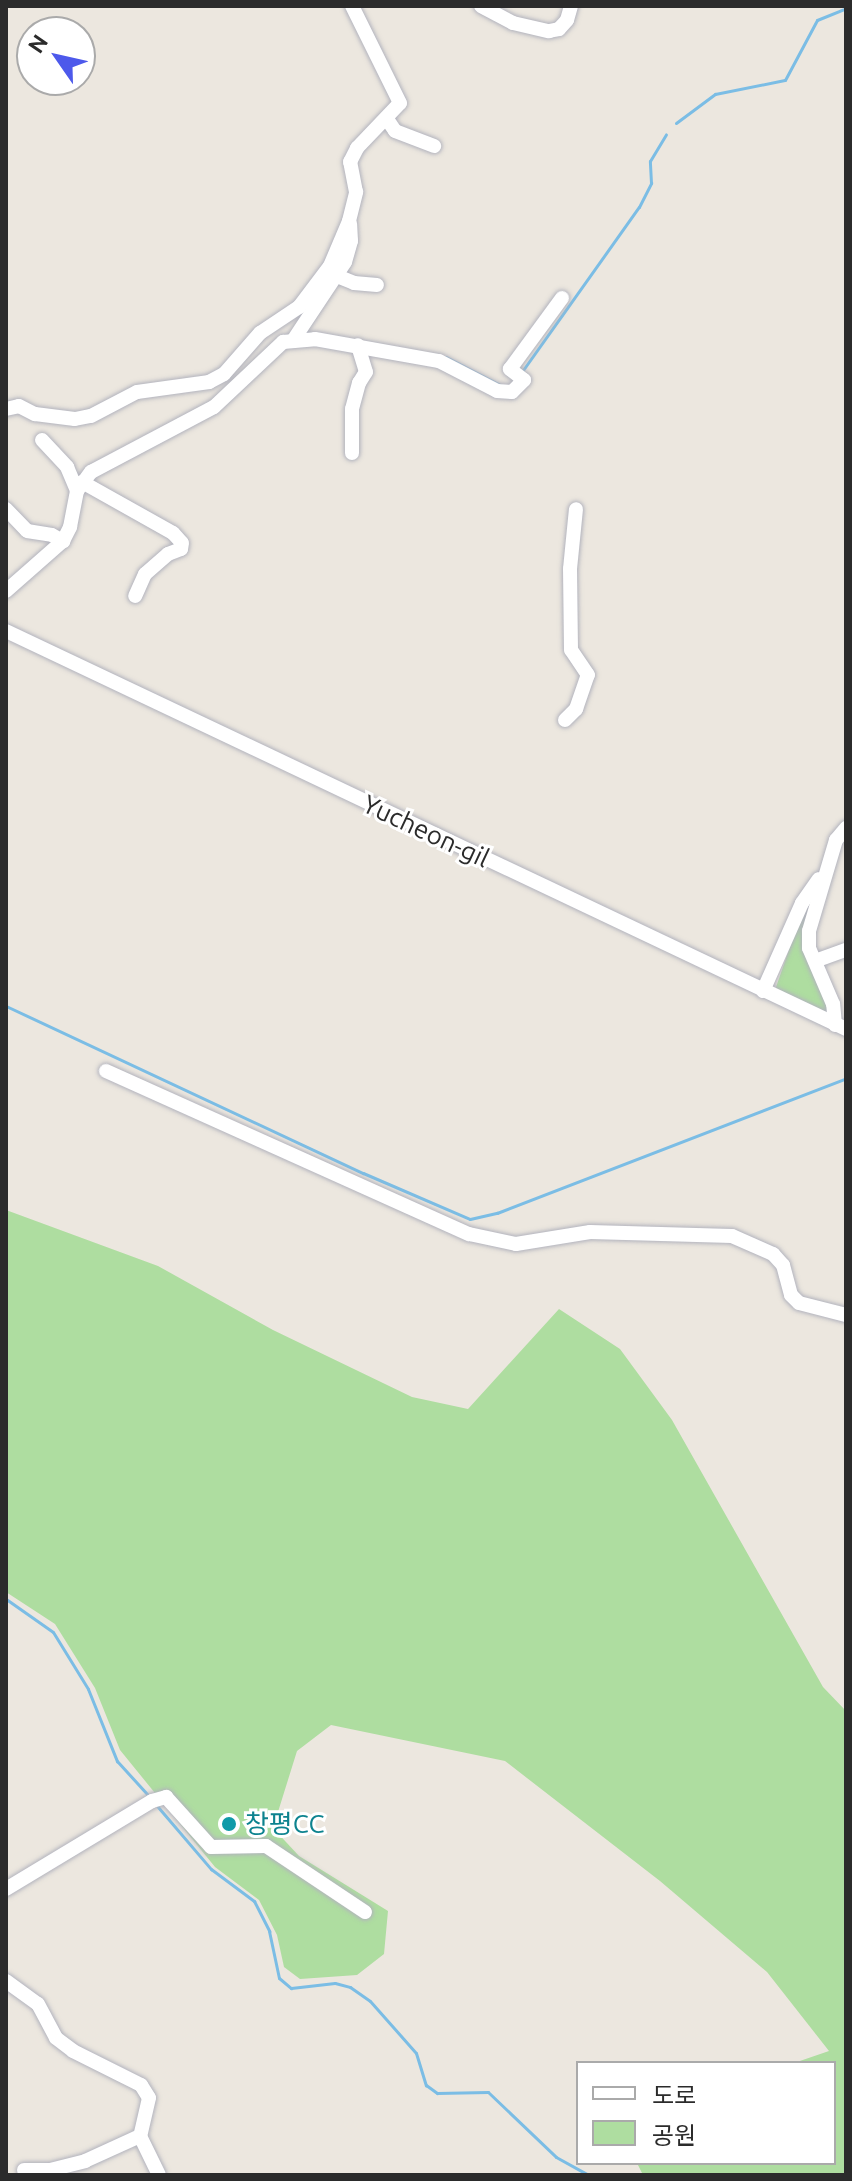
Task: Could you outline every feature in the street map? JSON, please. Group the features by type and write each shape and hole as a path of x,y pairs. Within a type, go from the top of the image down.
{"street":[{"path":"6,409 19,406 35,414 75,419 91,416 137,392 209,382 224,374 260,333 299,307 330,266 349,221 356,192 350,162 357,148 400,103 352,6"},
{"path":"481,6 513,23 549,31 559,29 567,20 571,6"},
{"path":"387,119 395,131 434,146"},
{"path":"6,591 63,541 70,527 80,486 109,460 214,407 277,348 294,339 337,276 351,241 349,221"},
{"path":"337,276 354,283 377,285"},
{"path":"294,339 358,345 439,361 497,391 512,392 524,380 510,369 562,298"},
{"path":"352,453 352,409 359,383 366,372 358,345"},
{"path":"42,440 80,486 173,533 182,543 181,549 168,554 145,574 135,596"},
{"path":"6,509 27,531 52,535 63,541"},
{"path":"565,720 576,709 588,675 571,650 570,569 576,509"},
{"name":"Yucheon-gil","path":"6,631 841,1027"},
{"path":"841,1027 808,942 826,869 845,827"},
{"path":"763,991 802,903 826,869"},
{"path":"815,961 846,950"},
{"path":"106,1071 469,1234 516,1244 590,1232 732,1236 773,1254 783,1265 791,1295 799,1303 846,1315"},
{"path":"6,1889 152,1801 166,1797 211,1847 266,1846 365,1912"},
{"path":"6,1981 38,2004 56,2038 65,2045 141,2085 149,2098 140,2136 159,2175"},
{"path":"24,2170 50,2170 85,2161 140,2136"}],"green space":[{"path":"811,901 804,936 830,1018 775,990 800,918"},
{"path":"6,1210 158,1266 273,1330 412,1397 468,1409 559,1309 620,1349 672,1420 823,1687 846,1711 846,2175 643,2175 638,2165 836,2165 836,2061 800,2061 829,2051 767,1972 660,1881 505,1761 331,1725 297,1751 273,1828 299,1856 388,1911 384,1954 357,1975 300,1979 284,1967 277,1935 259,1900 215,1867 120,1750 95,1688 55,1624 6,1592"}],"waterway":[{"path":"676,123 715,94 785,80 817,20 846,8"},
{"path":"523,370 639,207 651,183 650,161 666,134"},
{"path":"446,357 500,385"},
{"path":"6,1006 363,1173 470,1219 497,1213 846,1078"},
{"path":"6,1599 53,1632 88,1689 117,1761 147,1794"},
{"path":"158,1807 211,1869 254,1901 269,1931 279,1978 291,1988 335,1983 350,1987 370,2001 416,2053 426,2085 437,2093 488,2092 556,2157 589,2175"}],"place":[{"name":"창평CC","path":"229,1824"}]}
